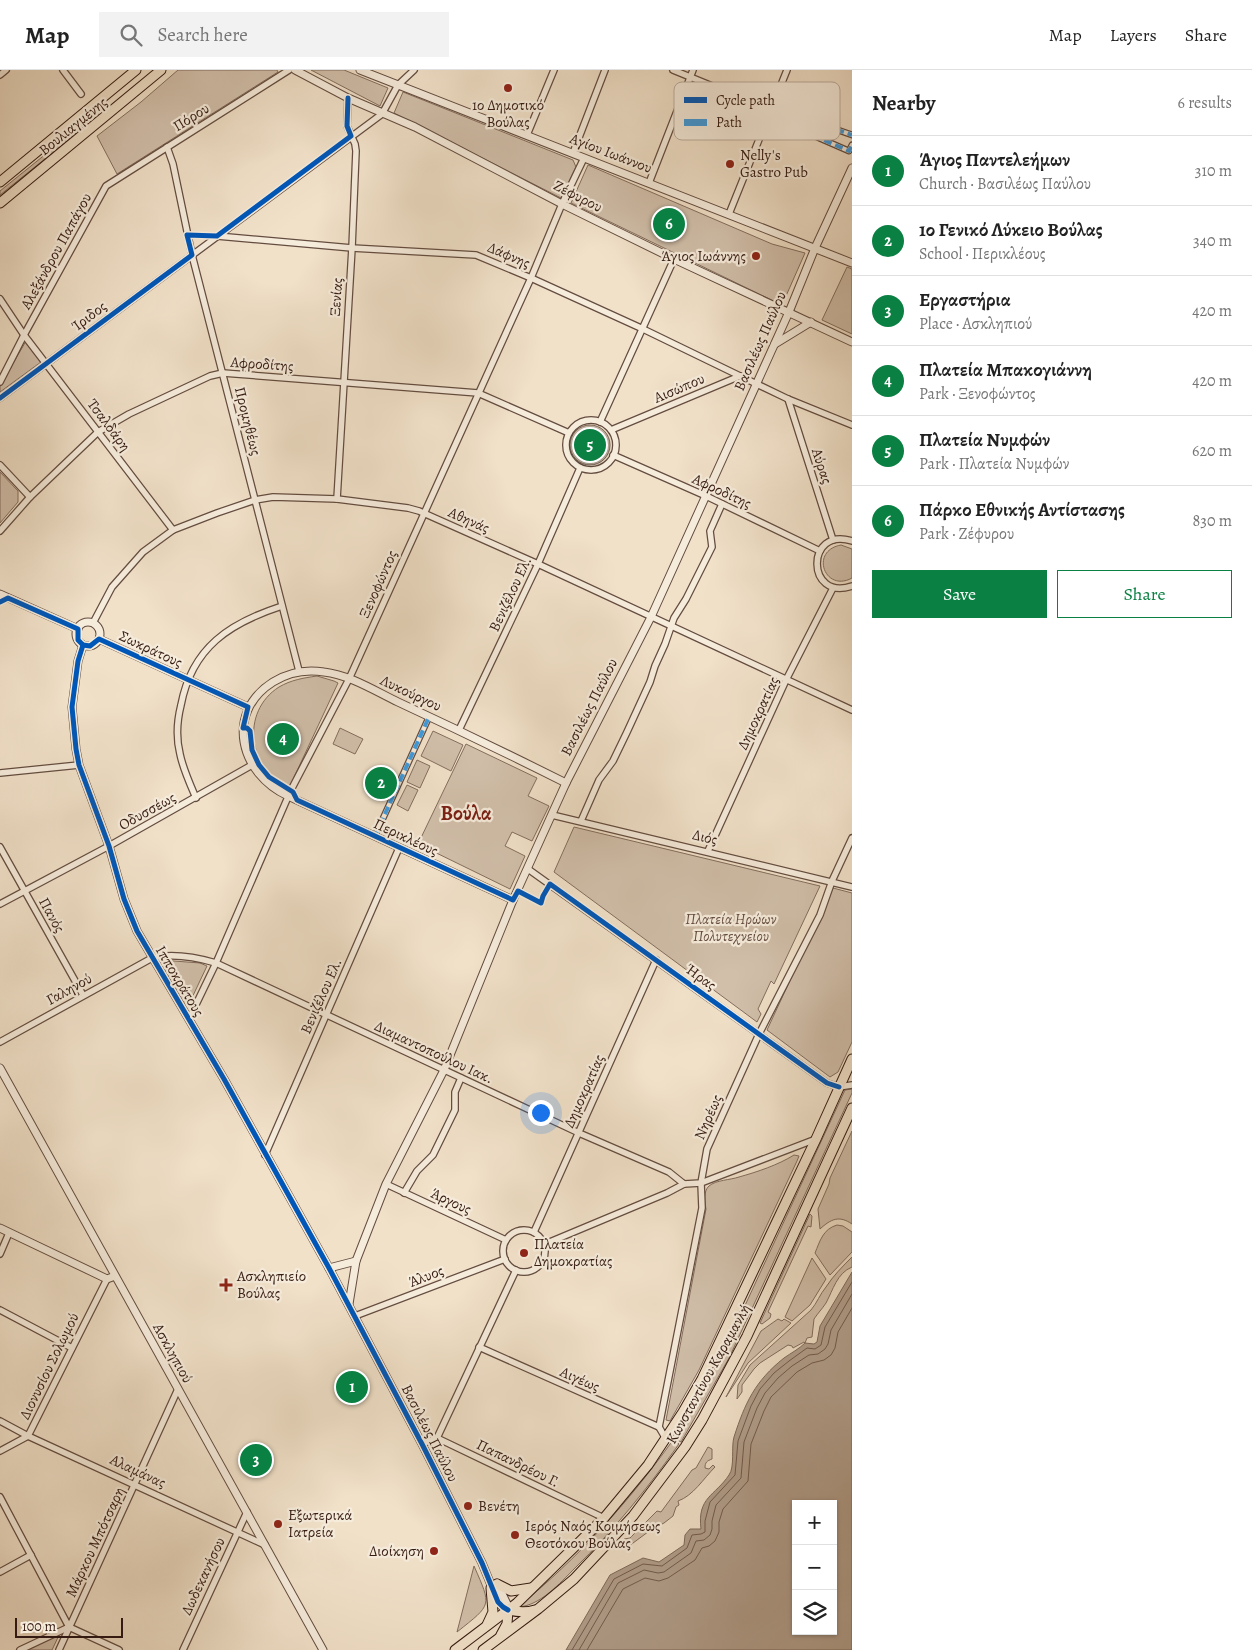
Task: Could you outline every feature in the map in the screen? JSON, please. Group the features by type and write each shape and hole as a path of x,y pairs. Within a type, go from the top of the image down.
{"main road":[{"name":"Βουλιαγμένης","path":"0,182 136,70"},
{"name":"Βουλιαγμένης","path":"0,203 161,70"},
{"name":"Κωνσταντίνου Καραμανλή","path":"455,1650 508,1610 534,1586 604,1518 648,1466 702,1379 852,1059"},
{"name":"Κωνσταντίνου Καραμανλή","path":"483,1650 538,1609 574,1579 621,1530 671,1467 702,1420 747,1336 852,1108"},
{"path":"486,1627 493,1612 494,1586 511,1591 534,1586"},
{"path":"499,1639 507,1624 508,1610 528,1612 538,1609"}],"street":[{"path":"0,75 6,70"},
{"path":"63,70 81,94"},
{"name":"Πόρου","path":"106,186 289,70"},
{"name":"Ζέφυρου","path":"295,70 348,98 415,127 562,204 674,259 852,342"},
{"name":"Αγίου Ιωάννου","path":"360,70 852,263"},
{"name":"Ίριδος","path":"0,398 382,114 398,85 414,70"},
{"path":"527,135 554,70"},
{"path":"573,153 605,70"},
{"path":"673,70 702,82"},
{"path":"688,82 693,70"},
{"path":"782,82 787,70"},
{"name":"Ξενίας","path":"337,499 356,151 347,126 348,98"},
{"path":"649,183 674,118"},
{"path":"840,131 852,135"},
{"path":"729,214 758,140"},
{"path":"823,140 849,152 852,144"},
{"name":"Προμηθέως","path":"166,147 172,164 192,255 299,671"},
{"name":"Ξενοφώντος","path":"189,1019 216,963 288,796 348,679 584,158"},
{"name":"Βασιλέως Παύλου","path":"508,1610 502,1608 498,1602 494,1586 488,1574 349,1304 356,1261 386,1184 444,1070 513,900 566,783 650,617 789,312 815,248 852,168"},
{"name":"Αλεξάνδρου Παπάγου","path":"0,382 106,186"},
{"name":"Δάφνης","path":"217,236 352,248 476,255 644,329 740,376"},
{"path":"600,422 644,329 674,259"},
{"name":"Τσαλδάρη","path":"0,299 24,335 173,530"},
{"path":"774,345 811,322"},
{"name":"Αφροδίτης","path":"0,531 30,497 98,432 129,414 210,376 223,373 478,393 569,433"},
{"path":"740,376 852,425"},
{"name":"Αισώπου","path":"611,430 740,376"},
{"name":"Αύρας","path":"788,398 833,540"},
{"path":"592,420 600,422 611,430 616,442 614,455 604,466 589,470 580,468 569,457 566,450 566,442 569,433 575,426 583,421 592,420"},
{"name":"Αφροδίτης","path":"614,455 706,496 820,551"},
{"path":"0,465 30,497"},
{"name":"Βενιζέλου Ελ.","path":"459,730 538,564 580,468"},
{"name":"Αθηνάς","path":"92,623 112,587 128,568 152,544 173,530 255,500 273,496 337,499 408,508 423,513 538,564 852,710"},
{"path":"581,821 599,780 613,762 650,682 670,626 712,547 710,531 722,504"},
{"path":"851,588 833,588 825,583 820,578 816,564 820,551 825,544 833,540 852,540"},
{"name":"Δημοκρατίας","path":"708,851 786,680 833,588"},
{"path":"0,594 78,629"},
{"path":"196,798 180,754 177,730 187,680 200,656 215,640 251,618 282,606"},
{"path":"83,645 78,640 78,629 84,623 92,623"},
{"name":"Σωκράτους","path":"92,623 99,630 99,639"},
{"name":"Σωκράτους","path":"99,639 248,707"},
{"name":"Σωκράτους","path":"83,645 90,646 99,639"},
{"name":"Ιπποκράτους","path":"83,645 78,661 72,707 79,765 109,846 137,931 189,1019 349,1304"},
{"name":"Λυκούργου","path":"248,707 252,700 268,685 281,677 299,671 325,672 348,679 459,730 566,783"},
{"name":"Περικλέους","path":"248,707 244,721 244,740 247,753 252,765 264,781 272,787 513,900"},
{"path":"374,836 429,717"},
{"path":"0,773 79,765"},
{"name":"Οδυσσέως","path":"0,904 109,846 252,765"},
{"name":"Διός","path":"552,814 852,887"},
{"name":"Νηρέως","path":"659,1428 702,1208 701,1183 706,1149 758,1034 820,915 832,881 852,838"},
{"name":"Πανός","path":"0,847 83,995"},
{"name":"Βενιζέλου Ελ.","path":"265,1155 399,848"},
{"name":"Ήρας","path":"528,868 827,1083 839,1087"},
{"name":"Διαμαντοπούλου Ιακ.","path":"152,958 160,956 197,958 216,963 579,1133 669,1172 684,1184"},
{"name":"Γαληνού","path":"0,1042 152,958"},
{"name":"Δημοκρατίας","path":"534,1232 656,960"},
{"name":"Ασκληπιού","path":"0,1068 323,1650"},
{"path":"404,1193 417,1171 433,1155 455,1110 455,1092 461,1078"},
{"path":"839,1087 852,1085"},
{"path":"544,1244 667,1193 684,1184 701,1183 816,1139"},
{"name":"Άργους","path":"386,1184 506,1240"},
{"path":"0,1228 107,1279 115,1276"},
{"path":"528,1230 534,1232 542,1239 544,1244 544,1258 541,1264 529,1272 511,1268 505,1259 504,1246 506,1240 515,1232 528,1230"},
{"path":"0,1254 9,1233"},
{"name":"Άλυος","path":"355,1316 505,1259"},
{"path":"329,1268 356,1261"},
{"path":"422,1444 437,1438 516,1270"},
{"name":"Διονυσίου Σολωμού","path":"0,1450 28,1436 107,1279"},
{"path":"0,1310 72,1348"},
{"name":"Αιγέως","path":"480,1347 659,1428"},
{"name":"Μάρκου Μπότσαρη","path":"59,1650 178,1389"},
{"name":"Αλαμάνας","path":"0,1421 28,1436 265,1545"},
{"path":"659,1428 666,1439"},
{"name":"Παπανδρέου Γ.","path":"437,1438 604,1518"},
{"path":"0,1497 69,1627 119,1650"},
{"name":"Δωδεκανήσου","path":"183,1650 247,1512"},
{"path":"0,1572 31,1555"},
{"path":"20,1650 69,1627"}],"green space":[{"path":"178,70 277,70 278,72 117,174 97,136"},
{"path":"311,70 344,70 388,88 380,106"},
{"path":"403,92 573,160 576,167 561,198 394,113"},
{"path":"94,115 66,142 0,195 0,191"},
{"path":"588,165 772,244 805,253 782,305 571,203"},
{"path":"847,267 852,269 852,334 822,320"},
{"path":"26,341 41,362 0,392 0,386"},
{"path":"590,425 604,431 610,445 604,459 590,465 576,459 570,445 576,431"},
{"path":"0,472 18,491 18,502 0,523"},
{"path":"841,545 852,549 852,578 842,581 834,580 828,576 823,562 825,555 831,549"},
{"path":"317,676 338,683 289,788 275,780 265,768 258,755 254,740 254,725 258,711 267,698 279,687 297,680"},
{"path":"340,728 363,739 355,754 333,744"},
{"path":"433,731 463,745 451,771 421,756"},
{"path":"466,744 537,778 528,796 549,806 532,841 512,832 505,846 525,856 510,889 418,844"},
{"path":"417,760 430,766 420,788 407,782"},
{"path":"407,785 418,790 408,811 397,805"},
{"name":"Πλατεία Ηρώων Πολυτεχνείου","path":"574,827 820,886 774,984 771,981 758,1009 761,1014 757,1022 554,872"},
{"path":"833,888 852,893 852,1042 838,1072 830,1077 767,1030"},
{"path":"161,960 200,963 207,966 189,1004 185,1005 159,962"},
{"path":"852,1089 852,1093 729,1358 681,1442 674,1438 692,1410 722,1355 845,1090"},
{"path":"852,1131 852,1224 835,1219 820,1229 818,1209"},
{"path":"794,1155 799,1156 797,1161 699,1370 670,1421 666,1420 706,1209 705,1197 707,1188 715,1182 767,1168"},
{"path":"810,1214 812,1216 811,1227 808,1226 768,1312 771,1314 770,1318 762,1324 760,1323"},
{"path":"837,1225 843,1226 852,1232 852,1252 830,1275 815,1253 825,1232"},
{"path":"852,1257 852,1267 839,1278 826,1303 814,1319 812,1337 807,1338 805,1343 793,1348 788,1345 760,1363 742,1385 742,1392 737,1399 738,1385 750,1365 811,1310 832,1279"},
{"path":"812,1258 826,1279 810,1305 792,1321 785,1317"},
{"path":"778,1319 782,1321 784,1319 791,1323 748,1363 726,1397 761,1331"},
{"path":"673,1440 679,1444 617,1524 549,1593 534,1603 518,1607 561,1569 601,1529 638,1486"},
{"path":"708,1447 712,1449 712,1459 705,1464 705,1468 709,1469 713,1465 715,1467 689,1495 678,1501 679,1505 676,1507 673,1516 629,1546 617,1549 624,1539 630,1538 657,1511 661,1512 692,1470 696,1468"},
{"path":"474,1566 484,1590 485,1604 483,1610 477,1616 457,1632"},
{"path":"60,1633 52,1650 27,1650"}],"water":[{"path":"852,1272 852,1650 566,1650 610,1575 643,1558 659,1562 684,1545 685,1535 690,1529 701,1529 700,1518 704,1503 724,1482 731,1471 734,1437 752,1393 766,1375 784,1358 805,1343 814,1344 817,1342 820,1326"}],"marked path":[{"path":"840,131 852,135"},
{"path":"824,140 849,151 852,145"},
{"path":"375,836 429,717"}],"cycle path":[{"path":"0,398 192,255 187,235 217,236 351,136 347,126 348,98"},
{"path":"0,602 8,598 78,629 78,640 83,645 90,646 99,639 248,707 243,728 247,728 250,731 252,750 259,765 269,777 293,792 297,800 513,900 518,891 541,903 550,884 827,1083 839,1087"},
{"path":"83,645 78,661 72,707 79,765 109,846 124,899 137,931 224,1079 329,1268 422,1444 482,1563 498,1602 508,1610"}],"place":[{"name":"1ο Δημοτικό Βούλας","path":"508,88"},
{"name":"Nelly's Gastro Pub","path":"730,164"},
{"name":"Πάρκο Εθνικής Αντίστασης","path":"669,224"},
{"name":"Άγιος Ιωάννης","path":"756,256"},
{"name":"Πλατεία Νυμφών","path":"590,445"},
{"name":"Πλατεία Μπακογιάννη","path":"283,739"},
{"name":"1ο Γενικό Λύκειο Βούλας","path":"381,783"},
{"name":"Πλατεία Δημοκρατίας","path":"524,1253"},
{"name":"Ασκληπιείο Βούλας","path":"226,1285"},
{"name":"Άγιος Παντελεήμων","path":"352,1387"},
{"name":"Εργαστήρια","path":"256,1460"},
{"name":"Βενέτη","path":"468,1506"},
{"name":"Εξωτερικά Ιατρεία","path":"278,1524"},
{"name":"Ιερός Ναός Κοιμήσεως Θεοτόκου Βούλας","path":"515,1535"},
{"name":"Διοίκηση","path":"434,1551"}],"district":[{"name":"Βούλα","path":"466,813"}]}
